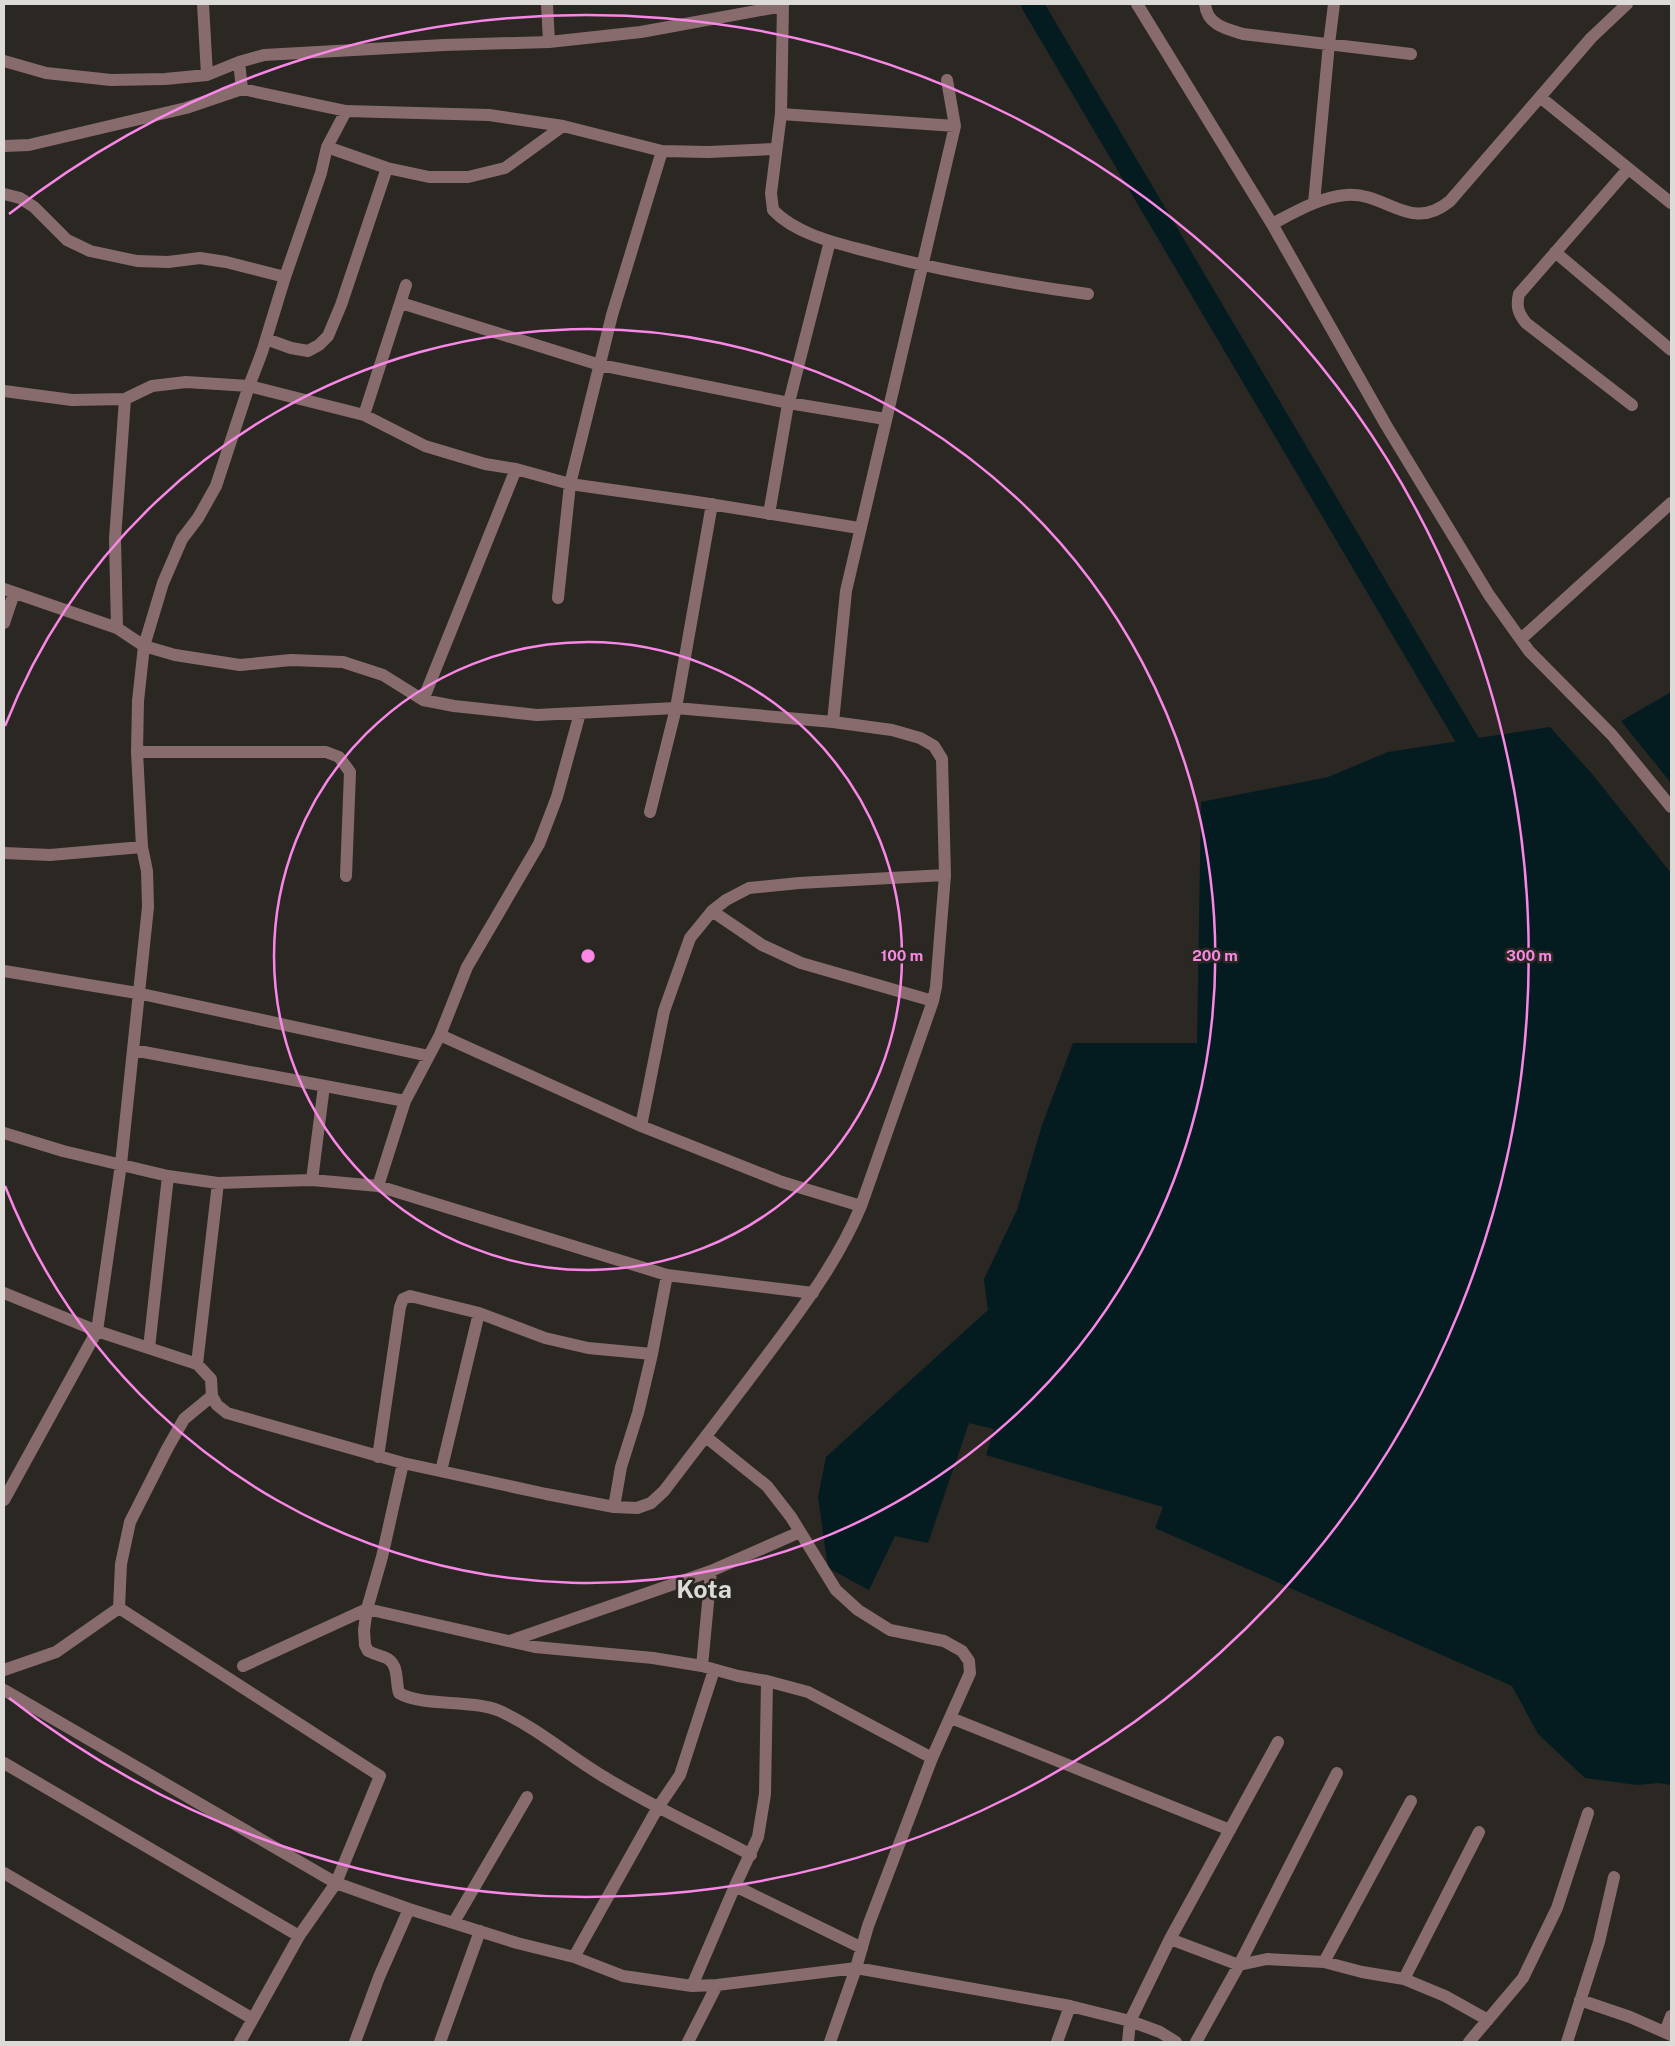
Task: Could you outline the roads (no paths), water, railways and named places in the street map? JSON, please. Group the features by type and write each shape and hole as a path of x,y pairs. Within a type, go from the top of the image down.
{"street":[{"path":"202,4 207,75"},
{"path":"547,4 549,42"},
{"path":"1137,4 1272,224 1386,426 1489,595 1529,651 1612,735 1671,806"},
{"path":"1205,4 1206,10 1218,27 1244,34 1411,54"},
{"path":"1314,203 1334,4"},
{"path":"1272,224 1314,203 1347,195 1373,198 1405,212 1427,214 1439,210 1450,201 1591,38 1627,4"},
{"path":"4,60 46,73 111,80 165,78 207,75 239,62 264,55 444,45 549,42 641,32 783,5 781,114 772,192 773,210 784,221 830,241 921,266 1013,283 1088,294"},
{"path":"239,62 242,89"},
{"path":"833,722 846,591 955,126 947,80"},
{"path":"4,146 29,145 121,124 186,108 242,89 346,111 489,116 563,126 662,151 708,152 776,149"},
{"path":"1540,97 1671,203"},
{"path":"4,1500 97,1331 121,1164 124,1117 148,907 147,871 142,847 137,752 138,701 144,646 163,582 182,539 198,518 216,486 321,172 327,147 346,111"},
{"path":"781,114 955,126"},
{"path":"327,147 387,168 428,177 468,177 505,168 563,126"},
{"path":"558,598 570,484 612,316 662,151"},
{"path":"266,339 290,348 308,350 328,336 341,305 387,168"},
{"path":"1628,169 1520,294 1517,303 1520,315 1526,323 1632,405"},
{"path":"4,194 20,198 34,207 67,240 90,251 137,261 168,262 200,258 217,260 285,277"},
{"path":"769,514 789,403 830,241"},
{"path":"1555,252 1671,350"},
{"path":"364,415 406,285"},
{"path":"401,303 600,365 789,403 885,419"},
{"path":"4,391 72,400 125,399 152,386 186,382 249,386 364,415 425,446 485,464 570,484 712,504 860,528"},
{"path":"117,628 115,539 125,399"},
{"path":"423,700 516,470"},
{"path":"1521,639 1671,503"},
{"path":"650,812 676,708 712,504"},
{"path":"4,623 9,591 117,628 144,646 175,655 240,665 291,660 344,662 383,675 423,700 454,706 537,715 676,708 833,722 892,730 920,738 934,746 942,759 945,874 936,987 933,1002 849,1236 813,1293 706,1437 664,1491 651,1503 637,1508 614,1507 403,1463 227,1413 217,1405 212,1396 211,1379 197,1364 97,1331 4,1293"},
{"path":"378,1186 405,1101 440,1035 467,967 539,844 557,797 580,712"},
{"path":"137,752 326,752 339,757 350,772 346,876"},
{"path":"4,853 50,855 142,847"},
{"path":"641,1126 664,1011 690,938 712,911 726,900 749,888 945,874"},
{"path":"712,911 762,945 801,963 933,1002"},
{"path":"4,971 138,993 429,1056"},
{"path":"440,1035 641,1126 782,1182 861,1206"},
{"path":"133,1050 405,1101"},
{"path":"312,1180 324,1086"},
{"path":"4,1133 63,1151 168,1176 218,1183 312,1180 378,1186 667,1275 813,1293"},
{"path":"149,1348 168,1176"},
{"path":"197,1364 218,1183"},
{"path":"614,1507 621,1467 638,1413 652,1354 667,1275"},
{"path":"378,1456 398,1315 403,1299 410,1296 479,1312 544,1338 588,1348 652,1354"},
{"path":"441,1471 479,1312"},
{"path":"119,1608 121,1564 130,1522 166,1449 184,1419 212,1396"},
{"path":"706,1437 767,1486 791,1517 836,1590 858,1610 890,1630 944,1642 962,1651 968,1661 970,1673 932,1758 862,1948 830,2042"},
{"path":"403,1463 382,1557 367,1609 364,1630 365,1645 368,1651 391,1661 395,1667 399,1693 414,1698 498,1710 539,1732 604,1777 657,1808 690,1822 751,1855"},
{"path":"510,1641 711,1570 800,1532"},
{"path":"574,1957 657,1808 680,1775 708,1668 711,1570"},
{"path":"4,1670 56,1652 119,1608"},
{"path":"119,1608 380,1776 336,1883 299,1936 240,2042"},
{"path":"243,1666 367,1609 535,1647 653,1658 767,1681 808,1692 932,1758"},
{"path":"692,1986 734,1886 751,1855 758,1837 765,1794 767,1681"},
{"path":"4,1690 336,1883 409,1909 517,1943 574,1957 623,1976 692,1986 717,1985 856,1968 1070,2006 1130,2021 1160,2032 1176,2042"},
{"path":"951,1718 1230,1830"},
{"path":"1128,2042 1130,2021 1170,1939 1278,1742"},
{"path":"4,1763 299,1936"},
{"path":"1196,2042 1239,1965 1337,1773"},
{"path":"454,1922 527,1797"},
{"path":"1324,1962 1411,1801"},
{"path":"1469,2042 1523,1978 1557,1908 1588,1813"},
{"path":"1404,1979 1479,1832"},
{"path":"4,1873 253,2019"},
{"path":"1567,2042 1599,1942 1614,1877"},
{"path":"734,1886 862,1948"},
{"path":"355,2042 379,1977 409,1909"},
{"path":"440,2042 480,1931"},
{"path":"1170,1939 1239,1965 1267,1959 1324,1962 1362,1972 1404,1979 1444,1996 1488,2020"},
{"path":"688,2042 717,1985"},
{"path":"1580,2000 1630,2017 1668,2034 1671,2016"},
{"path":"1057,2042 1070,2006"}],"water":[{"path":"1671,692 1671,783 1621,721"},
{"path":"1550,727 1593,775 1671,873 1671,1785 1659,1783 1637,1785 1585,1778 1538,1734 1512,1686 1155,1528 1163,1507 986,1455 994,1429 969,1423 928,1543 895,1536 869,1590 828,1568 818,1497 826,1457 988,1310 984,1279 1017,1210 1042,1125 1073,1043 1197,1043 1201,802 1328,777 1388,752"}],"waterway":[{"path":"1032,4 1482,765"}],"district":[{"name":"Kota","path":"704,1589"}]}
